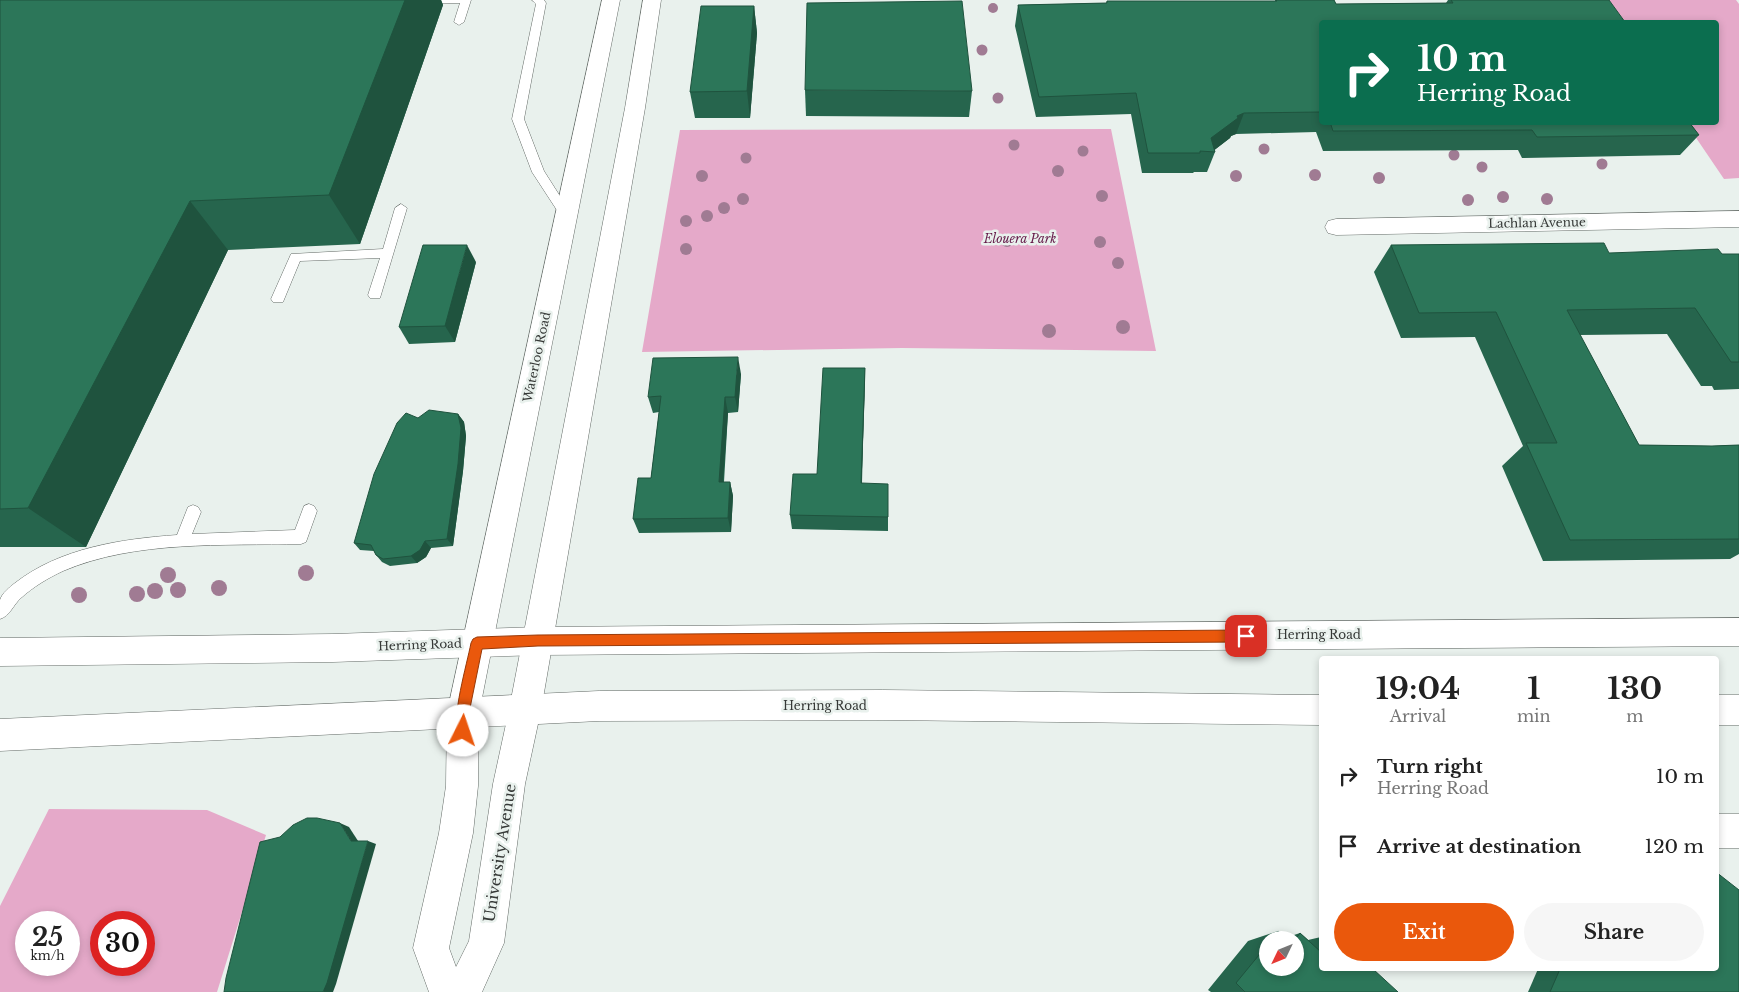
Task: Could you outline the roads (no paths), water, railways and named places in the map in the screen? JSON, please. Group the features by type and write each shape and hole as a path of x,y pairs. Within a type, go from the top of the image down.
{"street":[{"name":"Waterloo Road","path":"463,713 611,0"},
{"path":"525,710 635,108 652,0"},
{"name":"Lachlan Avenue","path":"1336,227 1739,218"},
{"name":"Herring Road","path":"0,652 333,648 538,640 1739,632"},
{"name":"Herring Road","path":"0,735 599,706 883,705 1319,710"},
{"name":"University Avenue","path":"463,992 486,943 510,784 525,710"},
{"path":"1719,710 1739,710"},
{"path":"448,992 431,948 456,833 461,796 463,713"},
{"path":"1719,831 1739,831"}],"lane":[{"path":"412,0 466,0 459,22"},
{"path":"537,0 541,3 518,119 538,172 566,215"},
{"path":"375,295 401,208"},
{"path":"278,299 295,257 388,253"},
{"path":"2,602 40,574 83,556 157,542 301,537 309,511"},
{"path":"182,540 193,512"}],"park label":[{"name":"Elouera Park","path":"1020,239"}]}
